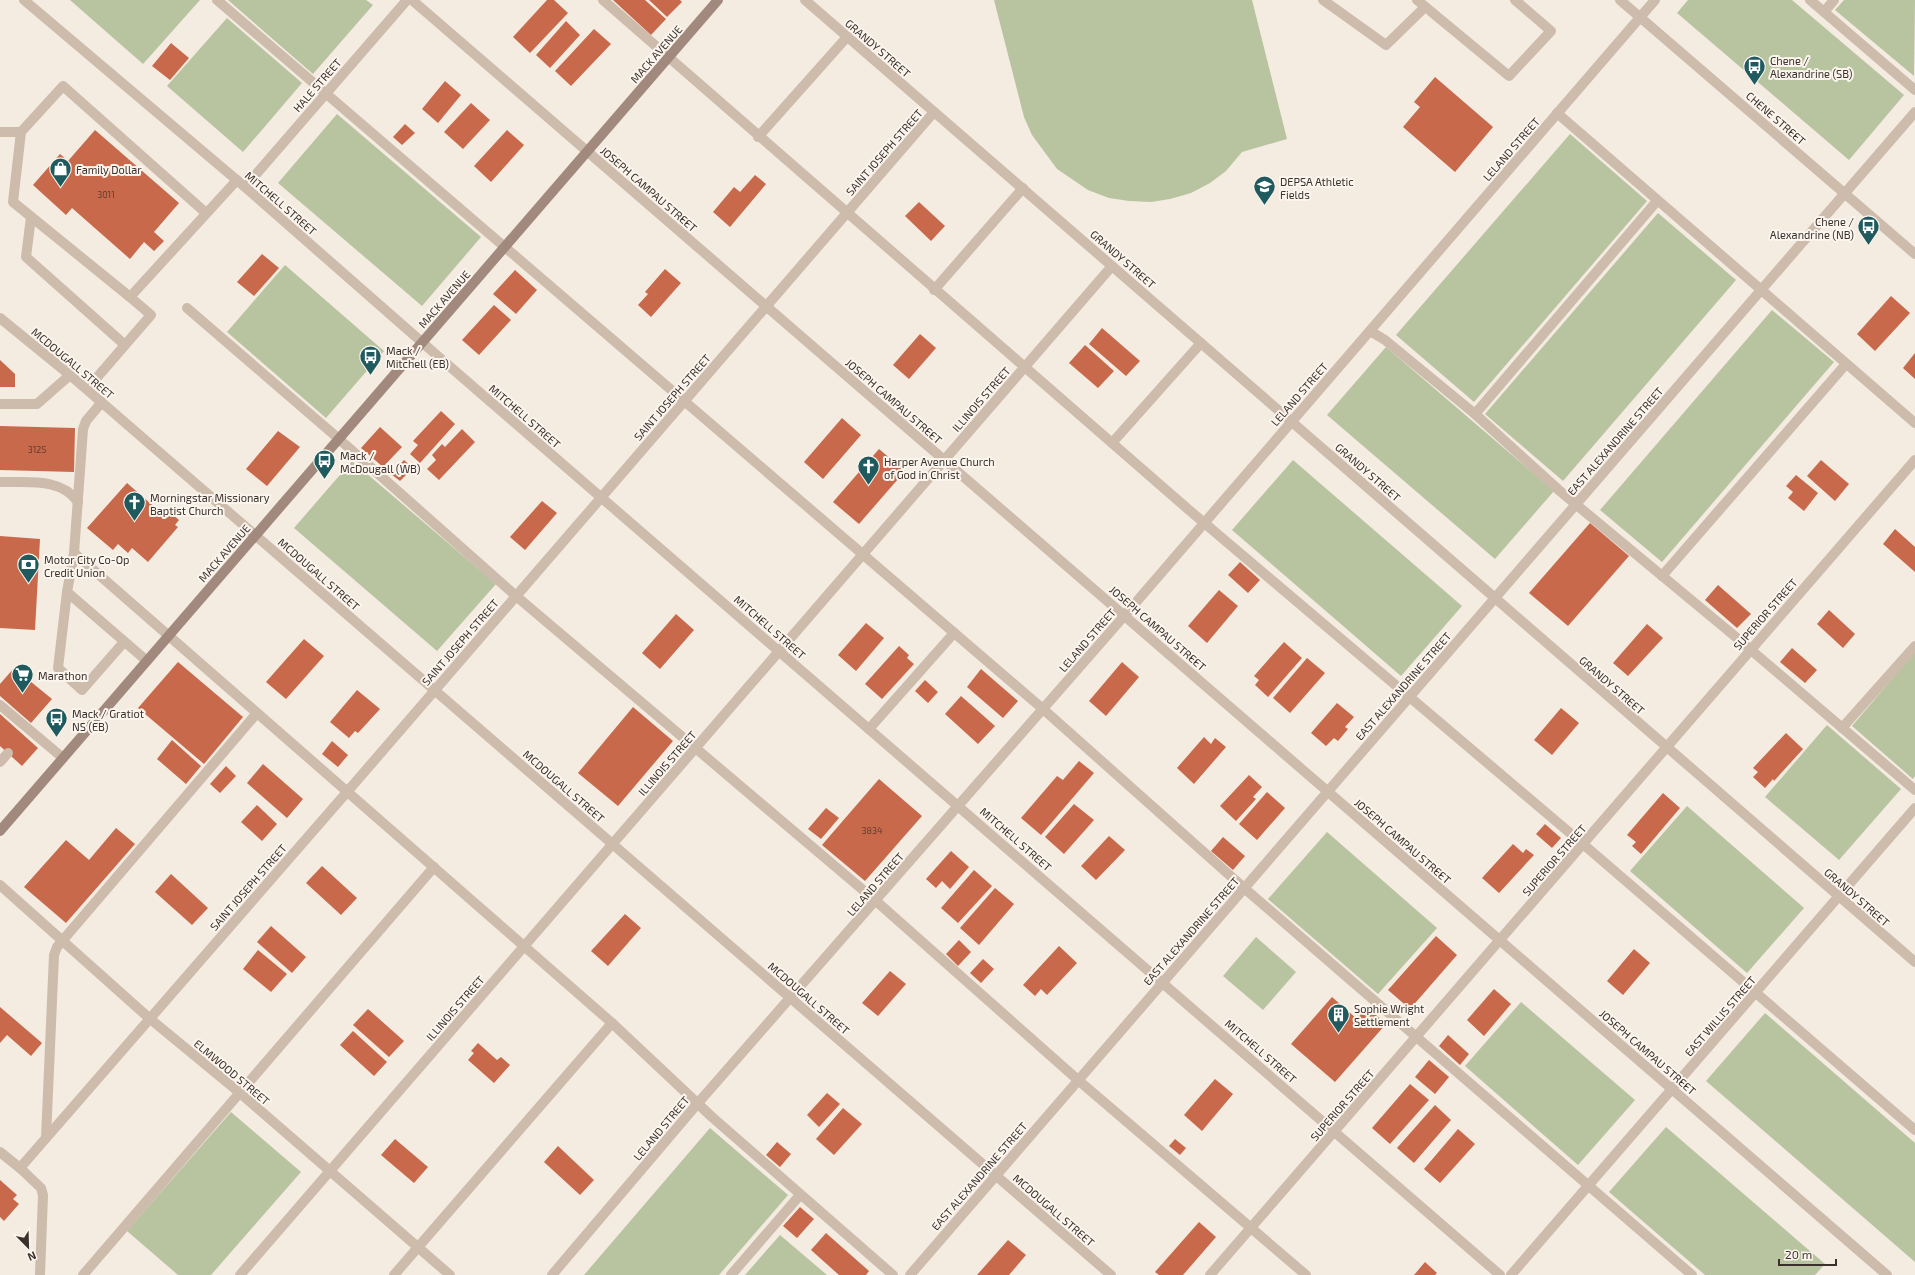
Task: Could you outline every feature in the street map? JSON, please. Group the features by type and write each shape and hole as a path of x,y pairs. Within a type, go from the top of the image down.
{"main road":[{"name":"MACK AVENUE","path":"0,831 718,0"}],"street":[{"name":"MITCHELL STREET","path":"24,0 237,180 422,342 1500,1275"},
{"path":"217,0 683,402 1043,709 1244,888 1692,1275"},
{"name":"HALE STREET","path":"245,187 407,0"},
{"name":"JOSEPH CAMPAU STREET","path":"412,0 1887,1275"},
{"path":"603,0 669,56 758,137 1024,368 1204,523 1583,844 1915,1130"},
{"name":"GRANDY STREET","path":"805,0 1915,962"},
{"path":"1323,0 1386,45 1425,7"},
{"path":"1417,0 1509,76 1551,31 1515,0"},
{"name":"CHENE STREET","path":"1620,0 1915,254"},
{"name":"LELAND STREET","path":"552,1275 698,1103 1125,616 1655,0"},
{"path":"1810,0 1915,90"},
{"path":"1824,12 1834,0"},
{"path":"758,137 847,37"},
{"path":"87,389 151,315 13,202 20,132 63,86 206,213"},
{"name":"SAINT JOSEPH STREET","path":"20,1168 435,691 934,112"},
{"name":"EAST ALEXANDRINE STREET","path":"910,1275 1915,112"},
{"path":"1557,113 1915,423"},
{"path":"0,132 20,132"},
{"path":"130,297 237,180"},
{"path":"934,290 1022,188"},
{"path":"1475,414 1658,201"},
{"path":"31,217 26,257 125,345"},
{"name":"ILLINOIS STREET","path":"240,1275 1112,266"},
{"path":"187,308 339,439 516,596 876,901 1078,1080 1306,1275"},
{"name":"MCDOUGALL STREET","path":"0,318 87,389 1111,1275"},
{"path":"1370,331 1385,340 1475,414 1576,504 1915,790"},
{"path":"1112,443 1201,342"},
{"path":"1662,576 1846,364"},
{"path":"0,404 37,404 70,375"},
{"path":"102,402 86,421 83,428 74,553 67,592 58,668 82,690 124,642"},
{"name":"SUPERIOR STREET","path":"1210,1275 1915,460"},
{"path":"0,482 53,484 64,489 78,502"},
{"path":"74,553 524,946 800,1195 893,1275"},
{"path":"67,592 147,662"},
{"path":"870,729 954,633"},
{"path":"1842,728 1915,646"},
{"path":"0,704 26,732 63,758"},
{"path":"46,1138 54,956 63,939 257,713"},
{"path":"0,762 8,753"},
{"name":"EAST WILLIS STREET","path":"1511,1275 1915,808"},
{"path":"83,1275 434,867"},
{"name":"ELMWOOD STREET","path":"0,885 63,939 149,1018 240,1093 450,1275"},
{"path":"394,1275 612,1024"},
{"path":"0,1152 41,1188 43,1195 40,1275"},
{"path":"731,1275 800,1195"}],"green space":[{"path":"70,0 200,0 143,64"},
{"path":"228,0 366,0 373,5 313,74"},
{"path":"994,0 1252,0 1287,139 1242,152 1226,171 1210,183 1191,193 1170,199 1151,202 1129,201 1109,198 1088,190 1057,169 1032,135 1024,117"},
{"path":"1688,0 1792,0 1904,95 1849,160 1677,13"},
{"path":"1844,0 1915,0 1914,76 1835,10"},
{"path":"227,18 302,83 243,152 167,86"},
{"path":"337,114 481,237 422,306 278,183"},
{"path":"1570,134 1647,201 1474,402 1396,335"},
{"path":"1658,213 1736,280 1563,481 1485,414"},
{"path":"285,265 384,351 326,418 227,332"},
{"path":"1772,310 1834,362 1662,562 1600,510"},
{"path":"1386,347 1554,491 1495,559 1327,415"},
{"path":"1293,460 1462,606 1401,676 1232,530"},
{"path":"352,461 496,584 437,651 294,528"},
{"path":"1915,652 1915,776 1913,779 1852,726"},
{"path":"1827,725 1901,789 1839,860 1765,797"},
{"path":"1687,806 1804,908 1747,973 1630,871"},
{"path":"1327,832 1437,928 1378,994 1268,899"},
{"path":"1256,937 1296,972 1263,1010 1223,976"},
{"path":"1521,1002 1635,1100 1578,1165 1465,1066"},
{"path":"1765,1013 1915,1143 1915,1262 1706,1081"},
{"path":"231,1112 301,1172 211,1275 178,1275 127,1231"},
{"path":"1666,1127 1825,1264 1815,1275 1705,1275 1609,1192"},
{"path":"710,1128 788,1195 719,1275 584,1275"},
{"path":"780,1235 827,1275 745,1275"}],"building":[{"path":"547,0 554,0 568,13 530,53 513,37"},
{"path":"613,0 645,0 666,19 651,35"},
{"path":"649,0 680,0 682,2 667,17"},
{"path":"566,21 580,35 550,68 536,55"},
{"path":"594,29 611,44 571,86 555,71"},
{"path":"171,43 189,58 170,80 152,66"},
{"path":"1435,77 1493,127 1455,172 1403,127 1420,107 1414,102"},
{"path":"445,81 461,95 438,123 422,109"},
{"path":"471,103 490,120 463,149 444,132"},
{"path":"405,124 415,133 402,145 393,137"},
{"path":"95,130 179,203 154,232 164,241 154,251 144,242 130,259 72,208 66,215 33,185 60,154 68,161"},
{"path":"507,130 524,145 491,182 474,166"},
{"path":"755,175 766,184 730,227 713,212 734,187 740,192"},
{"path":"919,202 945,226 931,241 905,216"},
{"path":"262,254 279,268 254,296 237,282"},
{"path":"665,269 681,283 651,317 638,305 648,294 645,292"},
{"path":"515,270 537,290 516,314 493,294"},
{"path":"1891,296 1910,313 1875,351 1857,334"},
{"path":"494,305 511,320 479,355 462,340"},
{"path":"1102,328 1140,361 1126,376 1089,344"},
{"path":"920,334 936,348 909,379 893,365"},
{"path":"1085,345 1114,371 1098,388 1069,363"},
{"path":"1915,353 1915,379 1903,368"},
{"path":"0,360 15,374 15,387 0,387"},
{"path":"441,411 455,424 420,463 410,454 418,445 413,441"},
{"path":"842,418 861,435 823,479 804,462"},
{"path":"0,426 75,428 74,472 0,470"},
{"path":"380,427 402,447 383,467 361,448"},
{"path":"462,429 475,442 439,480 427,469 436,460 432,455 442,444 445,447"},
{"path":"278,431 300,447 267,486 246,469"},
{"name":"Harper Avenue Church of God in Christ","path":"879,449 905,471 859,524 833,502"},
{"path":"404,460 413,468 400,481 391,474"},
{"path":"1821,460 1849,484 1835,501 1807,476"},
{"path":"1796,475 1818,493 1804,511 1788,498 1793,492 1786,486"},
{"name":"Morningstar Missionary Baptist Church","path":"127,483 167,518 171,513 179,520 175,525 178,527 148,562 132,548 128,553 118,544 113,550 87,528"},
{"path":"542,501 557,513 525,550 510,537"},
{"path":"1590,523 1629,556 1568,626 1529,593"},
{"path":"1895,529 1915,547 1915,572 1883,544"},
{"path":"0,536 40,539 35,630 0,628"},
{"path":"1240,562 1260,580 1248,593 1228,575"},
{"path":"1718,585 1751,614 1737,628 1705,600"},
{"path":"1219,590 1238,606 1207,643 1188,626"},
{"path":"1829,610 1855,634 1843,648 1817,624"},
{"path":"676,614 694,630 660,669 642,653"},
{"path":"866,623 884,638 856,671 838,655"},
{"path":"1647,624 1663,638 1628,676 1613,663"},
{"path":"304,639 324,656 286,699 266,682"},
{"path":"1284,642 1302,658 1268,697 1255,685 1259,680 1254,676"},
{"path":"899,646 909,655 907,658 914,664 882,699 865,684"},
{"path":"1792,648 1817,670 1805,683 1780,662"},
{"path":"1307,658 1325,673 1290,713 1273,698"},
{"path":"178,662 243,717 204,764 138,708"},
{"path":"1122,662 1139,677 1106,716 1089,701"},
{"path":"14,668 52,699 31,723 0,696 0,684"},
{"path":"981,669 1018,701 1003,718 967,687"},
{"path":"925,680 938,692 928,703 915,691"},
{"path":"357,690 380,709 358,733 355,731 349,738 330,722"},
{"path":"961,696 995,726 978,744 945,714"},
{"path":"1337,703 1354,717 1345,727 1348,729 1338,741 1334,738 1326,746 1311,733"},
{"path":"633,707 673,741 618,806 578,773"},
{"path":"1561,708 1579,723 1552,755 1534,740"},
{"path":"0,714 38,748 22,766 0,746"},
{"path":"1786,733 1803,749 1774,781 1773,779 1765,788 1753,777 1758,772 1753,768"},
{"path":"1204,737 1211,744 1215,738 1226,747 1194,784 1177,768"},
{"path":"172,740 201,766 186,784 157,759"},
{"path":"332,741 348,755 338,767 322,754"},
{"path":"1079,761 1094,773 1041,835 1021,818 1057,776 1063,780"},
{"path":"263,764 303,799 287,818 247,783"},
{"path":"226,766 236,776 220,793 210,784"},
{"path":"1249,775 1262,787 1253,797 1256,799 1236,821 1220,806"},
{"path":"879,779 922,816 865,881 822,845"},
{"path":"1267,792 1285,808 1257,840 1239,824"},
{"path":"1663,793 1680,808 1641,854 1632,846 1636,842 1627,835"},
{"path":"1074,804 1094,820 1064,854 1045,837"},
{"path":"257,805 277,824 262,841 241,822"},
{"path":"826,808 839,818 821,839 808,829"},
{"path":"1545,824 1561,838 1552,848 1536,834"},
{"path":"116,828 135,844 66,923 24,887 66,840 89,860"},
{"path":"1109,836 1125,850 1096,880 1081,866"},
{"path":"1223,837 1245,856 1233,870 1211,851"},
{"path":"1513,844 1523,853 1526,849 1534,855 1499,893 1482,878"},
{"path":"951,851 969,867 950,889 942,881 936,888 926,879"},
{"path":"322,866 357,898 341,915 306,883"},
{"path":"974,870 992,886 958,923 941,908"},
{"path":"171,874 208,908 192,925 155,892"},
{"path":"995,888 1014,904 979,945 960,928"},
{"path":"625,914 641,928 608,966 591,951"},
{"path":"271,926 306,957 292,973 257,942"},
{"path":"1436,936 1457,955 1410,1009 1388,990"},
{"path":"959,940 971,952 958,966 946,954"},
{"path":"1059,946 1077,963 1047,995 1041,989 1035,996 1023,985"},
{"path":"1634,949 1650,963 1623,995 1607,981"},
{"path":"258,950 287,974 271,992 243,969"},
{"path":"983,959 994,969 981,983 970,973"},
{"path":"890,971 906,984 878,1016 862,1003"},
{"path":"1494,989 1511,1004 1484,1036 1467,1020"},
{"name":"Sophie Wright Settlement","path":"1332,997 1357,1019 1367,1007 1386,1024 1335,1082 1291,1044"},
{"path":"0,1007 42,1043 31,1056 7,1035 0,1043"},
{"path":"368,1009 404,1041 389,1057 353,1025"},
{"path":"353,1031 387,1062 374,1076 340,1045"},
{"path":"1448,1035 1469,1054 1460,1065 1439,1046"},
{"path":"478,1043 497,1060 501,1057 510,1065 494,1083 468,1060 474,1053 471,1051"},
{"path":"1429,1060 1449,1077 1435,1094 1415,1077"},
{"path":"1215,1079 1233,1094 1202,1131 1184,1115"},
{"path":"1410,1084 1429,1100 1390,1144 1372,1128"},
{"path":"827,1093 840,1104 819,1127 807,1115"},
{"path":"1435,1105 1451,1120 1414,1163 1397,1148"},
{"path":"843,1108 862,1124 834,1155 816,1139"},
{"path":"1458,1129 1475,1144 1440,1183 1424,1169"},
{"path":"395,1139 428,1167 414,1183 381,1155"},
{"path":"1175,1139 1186,1148 1180,1155 1169,1146"},
{"path":"777,1142 791,1154 780,1167 766,1155"},
{"path":"558,1146 594,1180 580,1195 544,1162"},
{"path":"0,1180 17,1195 13,1199 19,1204 4,1221 0,1217"},
{"path":"800,1207 814,1219 797,1238 783,1226"},
{"path":"1199,1222 1216,1237 1183,1275 1159,1275 1155,1272"},
{"path":"826,1233 869,1271 866,1275 839,1275 811,1250"},
{"path":"1008,1240 1026,1255 1009,1275 977,1275"},
{"path":"1425,1262 1437,1273 1435,1275 1414,1275"}],"place":[{"name":"Chene / Alexandrine (SB)","path":"1754,86"},
{"name":"Family Dollar","path":"60,188"},
{"name":"DEPSA Athletic Fields","path":"1264,206"},
{"name":"Chene / Alexandrine (NB)","path":"1869,246"},
{"name":"Mack / Mitchell (EB)","path":"370,376"},
{"name":"Mack / McDougall (WB)","path":"324,480"},
{"name":"Harper Avenue Church of God in Christ","path":"869,486"},
{"name":"Morningstar Missionary Baptist Church","path":"135,522"},
{"name":"Motor City Co-Op Credit Union","path":"28,584"},
{"name":"Marathon","path":"23,694"},
{"name":"Mack / Gratiot NS (EB)","path":"57,738"},
{"name":"Sophie Wright Settlement","path":"1339,1034"}]}
